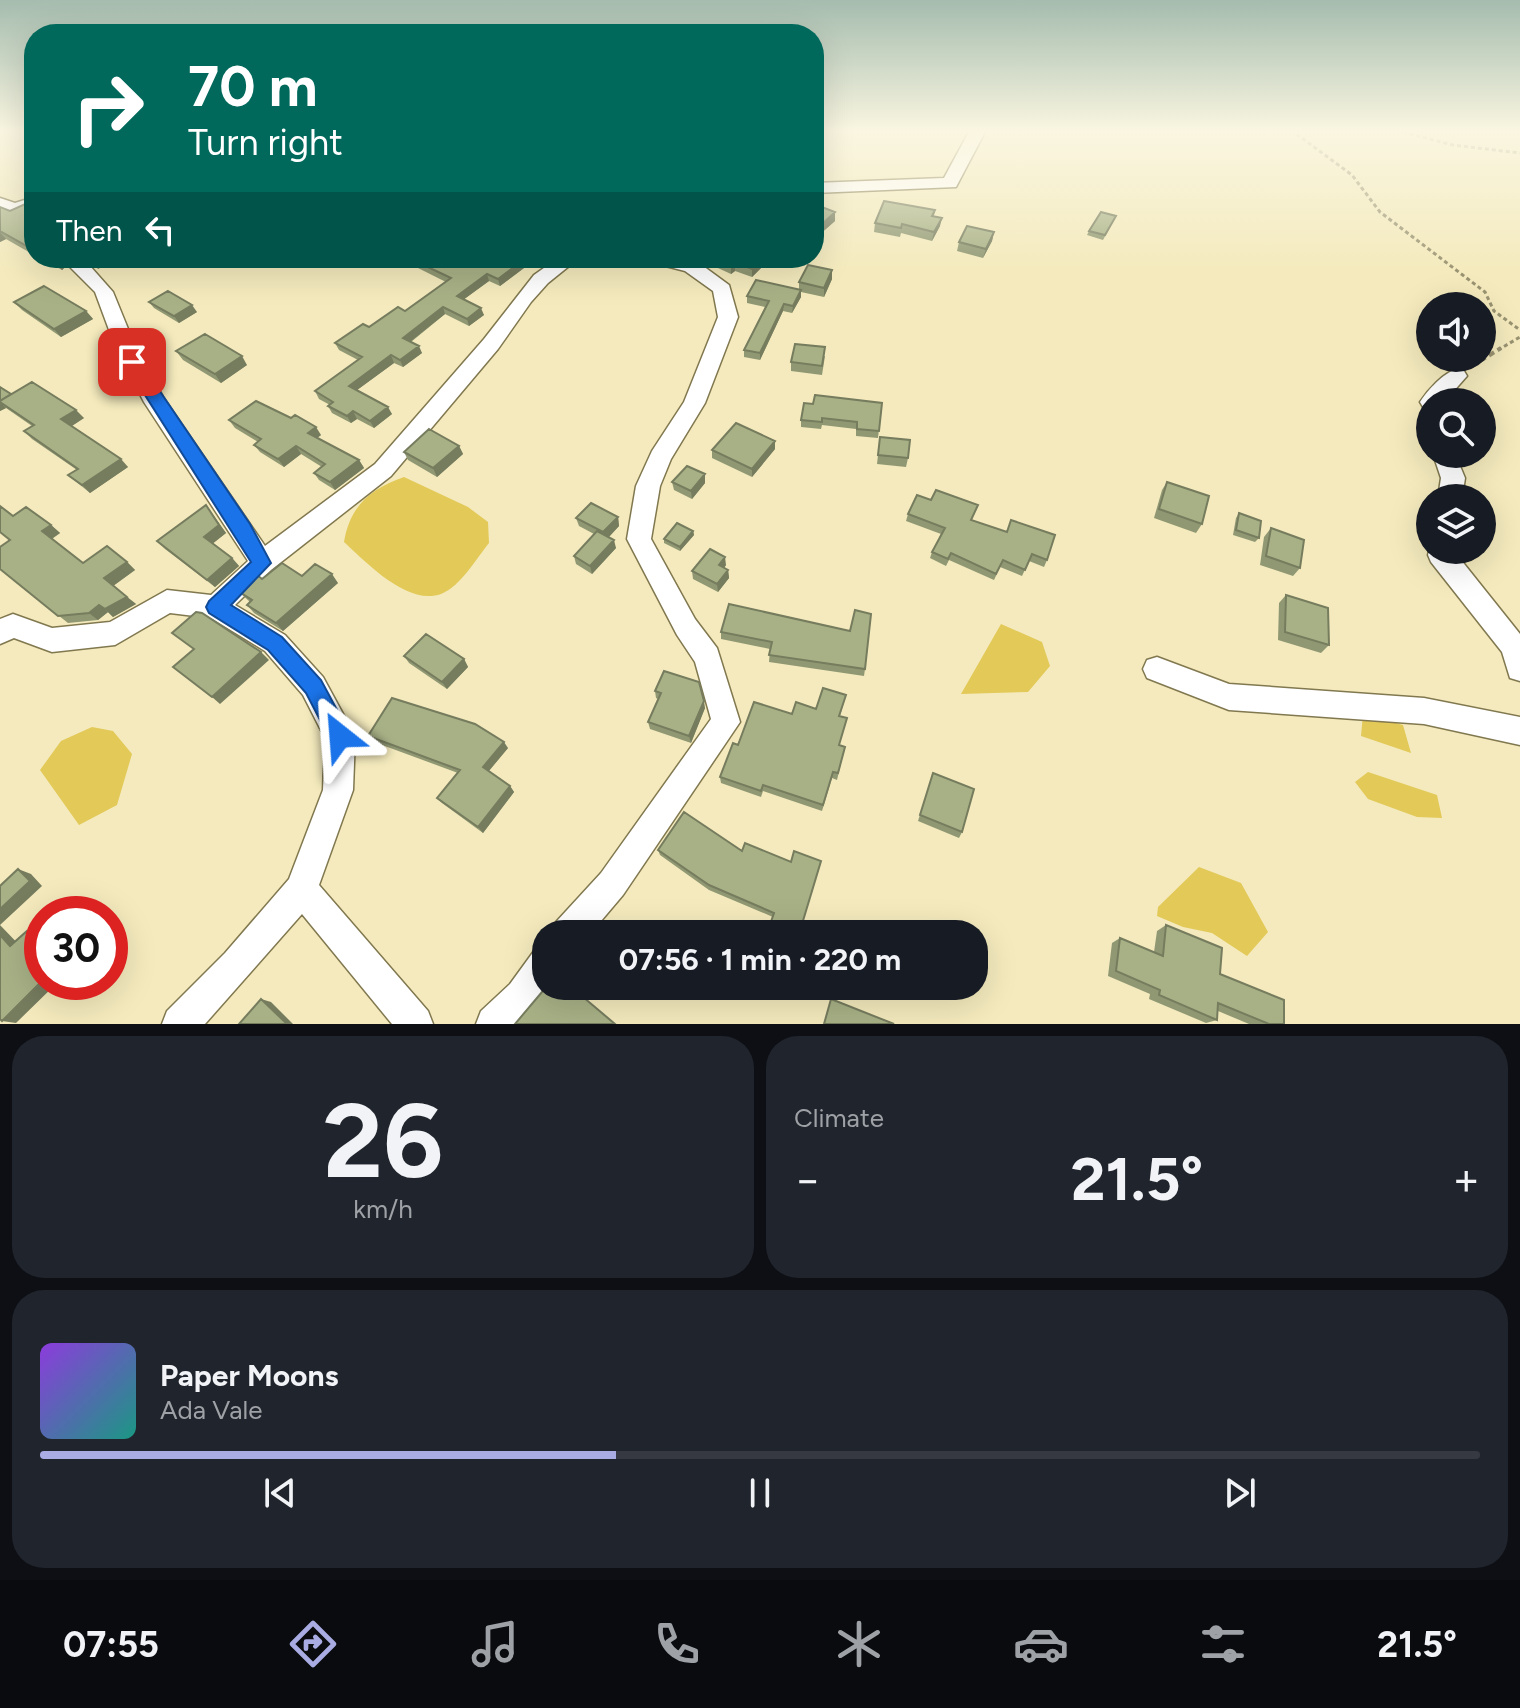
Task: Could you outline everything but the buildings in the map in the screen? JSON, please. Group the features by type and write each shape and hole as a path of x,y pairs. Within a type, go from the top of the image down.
{"street":[{"path":"824,188 950,183 953,178"},
{"path":"0,203 15,209 24,206"},
{"path":"81,268 96,277 109,296 116,325 132,362 243,529 262,563"},
{"path":"216,607 262,563 383,470 491,344 524,298 556,268"},
{"path":"580,920 612,884 726,722 707,657 686,627 639,539 648,486 660,457 694,403 728,317 722,289 693,268"},
{"path":"1445,388 1457,376"},
{"path":"1447,564 1514,647 1520,669"},
{"path":"0,632 13,626 52,640 115,633 167,601 216,607 275,643 313,686 340,736 338,790 301,890 237,965 180,1024"},
{"path":"1157,669 1229,697 1424,711 1520,731"},
{"path":"301,890 336,924 415,1024"},
{"path":"494,1024 532,982"}],"path":[{"path":"1354,178 1380,212 1485,292 1494,311 1520,330"},
{"path":"1457,376 1520,337"}],"shaded area":[{"path":"404,477 468,507 488,522 489,543 462,579 441,594 428,596 401,588 344,542 351,518 364,500 381,487"},
{"path":"1001,624 1042,642 1050,666 1028,692 961,694"},
{"path":"1363,714 1403,725 1411,753 1361,736"},
{"path":"92,727 113,731 132,754 117,805 79,825 40,770 61,741"},
{"path":"1368,772 1437,795 1442,818 1417,817 1368,799 1355,782"},
{"path":"1199,867 1241,883 1268,932 1247,956 1212,933 1183,927 1157,916 1158,907"}],"route":[{"path":"132,362 243,529 262,563 216,607 275,643 313,686 340,736"}]}
